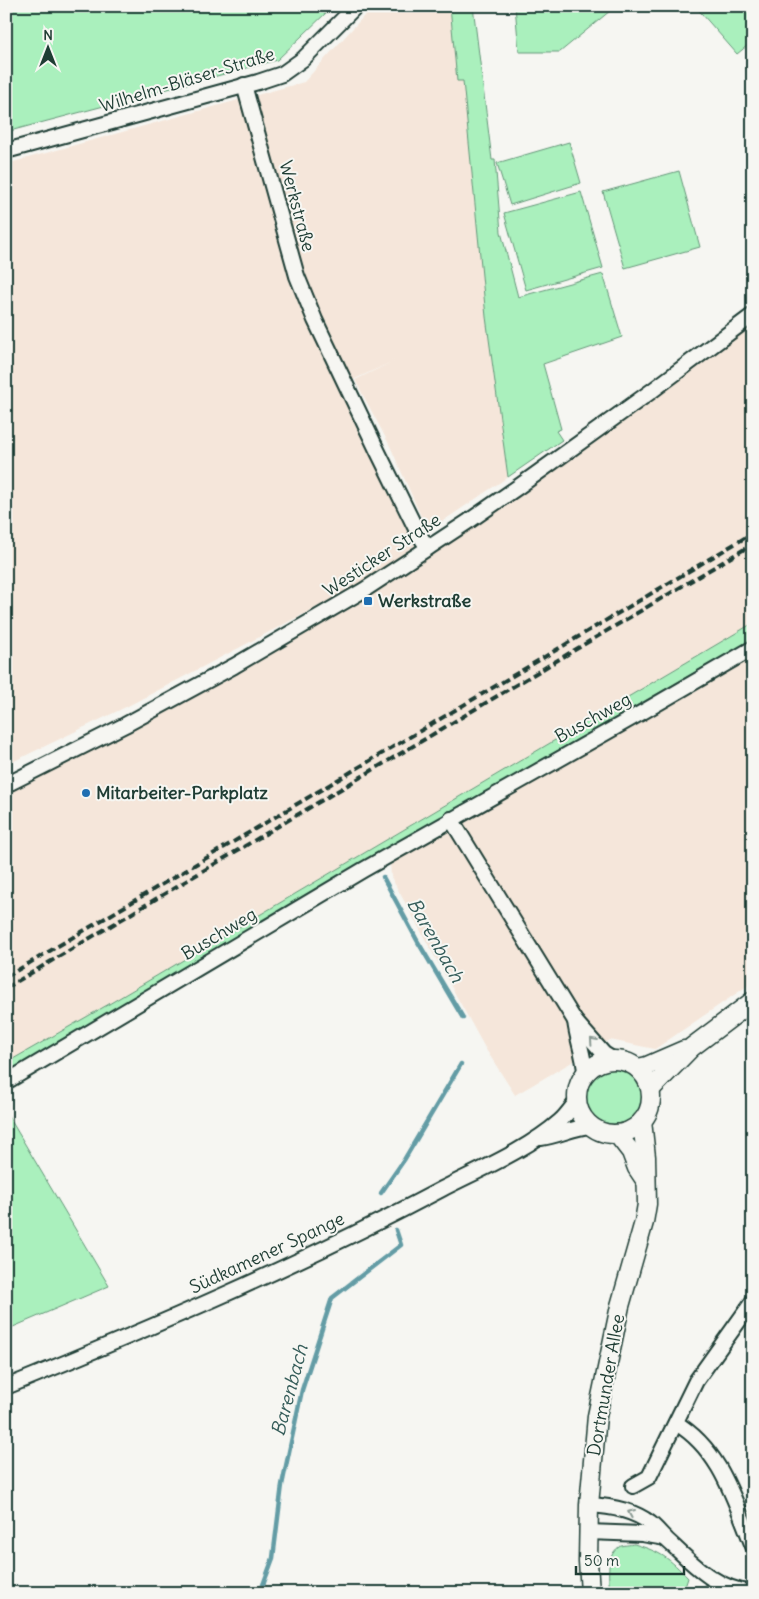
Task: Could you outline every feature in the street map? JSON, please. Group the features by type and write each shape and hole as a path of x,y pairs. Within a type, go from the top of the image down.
{"main road":[{"path":"651,1089 692,1047 753,1001"},
{"path":"638,1068 692,1047"},
{"path":"612,1059 623,1060 638,1068 646,1077 651,1089 648,1112 642,1121 635,1128 617,1134 608,1134 591,1126 584,1119 577,1101 578,1086 585,1072 599,1063 612,1059"},
{"name":"Dortmunder Allee","path":"590,1593 589,1505 597,1416 620,1306 644,1222 647,1204 646,1157 642,1121"},
{"name":"Dortmunder Allee","path":"617,1134 631,1152 637,1168 646,1181"}],"street":[{"name":"Wilhelm-Bläser-Straße","path":"6,151 282,74 303,59 356,6"},
{"name":"Werkstraße","path":"244,85 300,285 314,320 382,460 418,533 428,548"},
{"name":"Westicker Straße","path":"6,785 125,725 234,666 350,599 469,521 592,434 753,315"},
{"name":"Buschweg","path":"6,1082 354,875 753,648"},
{"path":"451,819 574,1021 604,1054 612,1059"},
{"path":"574,1021 584,1060 585,1072"},
{"path":"537,1138 561,1120 577,1101"},
{"path":"537,1138 553,1136 580,1126 591,1126"},
{"name":"Südkamener Spange","path":"6,1387 160,1324 261,1279 415,1204 537,1138"},
{"path":"633,1486 649,1477 696,1381 753,1301"},
{"path":"676,1423 691,1432 716,1461 753,1546"},
{"path":"589,1505 607,1506 626,1511 649,1522 707,1576 724,1585 752,1593"},
{"path":"588,1532 642,1534 665,1538"}],"shaded area":[{"path":"373,6 450,6 457,80 463,81 486,317 508,477 434,527 424,523 390,446 355,380 394,361 344,384 422,544 336,597 128,706 6,765 6,164 304,82"},
{"path":"753,323 753,623 6,1063 6,791 358,602"},
{"path":"753,639 753,982 655,1049 610,1040 515,1095 485,1048 391,877 389,847"}],"green space":[{"path":"6,6 324,6 328,11 277,60 6,132"},
{"path":"450,6 473,6 492,160 495,160 501,232 518,297 603,274 622,337 543,364 561,429 556,431 562,440 508,477 486,317 463,81 457,81"},
{"path":"515,6 616,6 560,52 519,52"},
{"path":"695,6 749,6 753,11 753,41 737,54"},
{"path":"569,142 581,183 510,205 497,163"},
{"path":"679,171 700,247 625,268 603,192"},
{"path":"581,192 603,268 526,290 504,213"},
{"path":"753,623 753,639 389,847 6,1077 6,1063"},
{"path":"608,1068 620,1068 630,1072 638,1080 642,1096 638,1112 630,1120 620,1124 608,1124 598,1120 590,1112 586,1102 586,1090 590,1080 598,1072"},
{"path":"6,1112 109,1286 6,1330"},
{"path":"634,1544 658,1553 670,1561 688,1578 683,1593 610,1593 609,1568 612,1556 619,1547"}],"waterway":[{"name":"Barenbach","path":"383,877 418,942 463,1018"},
{"name":"Barenbach","path":"381,1193 404,1160 461,1064"},
{"name":"Barenbach","path":"260,1593 273,1558 282,1485 302,1390 332,1298 401,1245 396,1230"}],"railway":[{"path":"6,977 753,533"},
{"path":"6,988 753,544"}],"place":[{"name":"Werkstraße","path":"368,601"},
{"name":"Mitarbeiter-Parkplatz","path":"86,793"}]}
